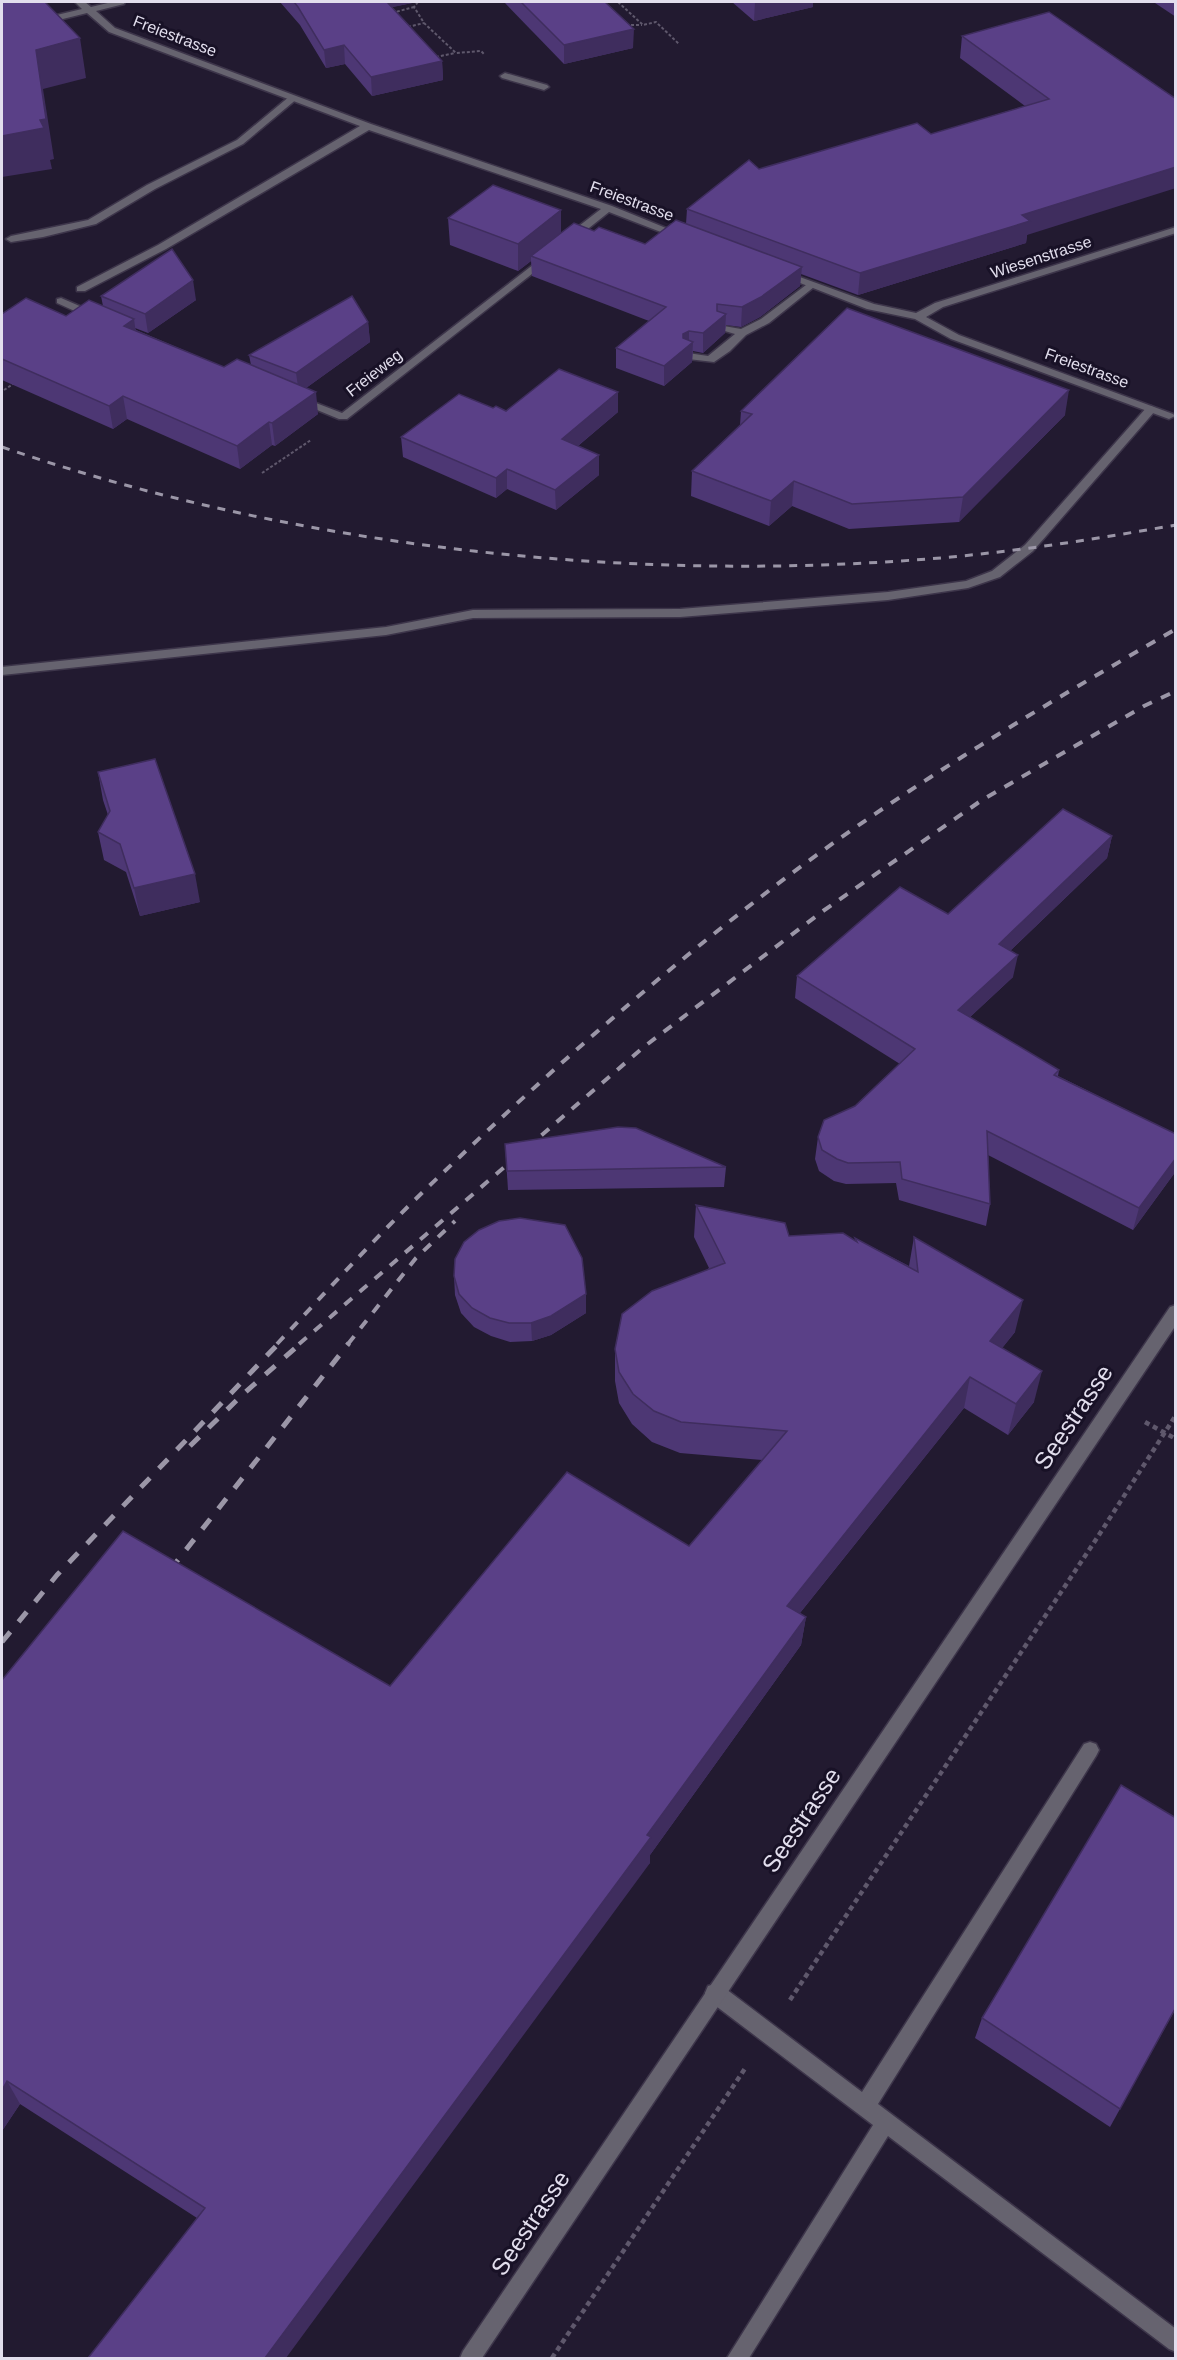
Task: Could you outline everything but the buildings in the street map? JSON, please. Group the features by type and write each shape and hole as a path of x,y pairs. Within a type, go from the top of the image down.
{"street":[{"path":"2,31 84,5 121,2"},
{"name":"Freiestrasse","path":"84,5 112,30 368,126 608,208 699,243"},
{"path":"505,76 544,87"},
{"path":"11,239 92,222 151,187 240,142 293,98"},
{"path":"81,289 162,247 368,126"},
{"name":"Freieweg","path":"289,396 343,417 608,208"},
{"name":"Wiesenstrasse","path":"918,316 939,305 1176,230"},
{"name":"Freiestrasse","path":"777,273 871,307 918,316 955,337 1172,418"},
{"path":"688,356 710,360 726,349 742,333 765,321 810,285"},
{"path":"61,301 107,323"},
{"path":"723,327 742,333"},
{"path":"2,671 386,631 473,614 680,613 877,598 968,584 996,574 1029,548 1151,410"},
{"name":"Seestrasse","path":"470,2358 1176,1311"},
{"path":"865,2106 1090,1750"},
{"path":"715,1993 1176,2342"},
{"path":"737,2358 886,2122"}],"path":[{"path":"383,15 414,7 418,2"},
{"path":"618,2 643,25"},
{"path":"414,7 424,23 456,53"},
{"path":"621,26 656,22 679,44"},
{"path":"403,28 424,23"},
{"path":"427,59 481,51 486,56"},
{"path":"4,390 22,379"},
{"path":"262,473 343,417"},
{"path":"552,2358 1097,1538 1176,1415"}],"railway":[{"path":"2,447 115,482 231,511 350,534 471,551 592,561 713,566 833,564 951,557 1064,543 1176,525"},
{"path":"277,1344 388,1227 466,1151 590,1038 718,930 811,859 964,755 1176,629"},
{"path":"299,1344 645,1046 823,911 982,800 1144,706 1176,691"},
{"path":"348,1344 416,1258 455,1221"},
{"path":"2,1642 57,1575 279,1343"},
{"path":"190,1446 241,1396 301,1343"},
{"path":"170,1570 349,1343"}]}
